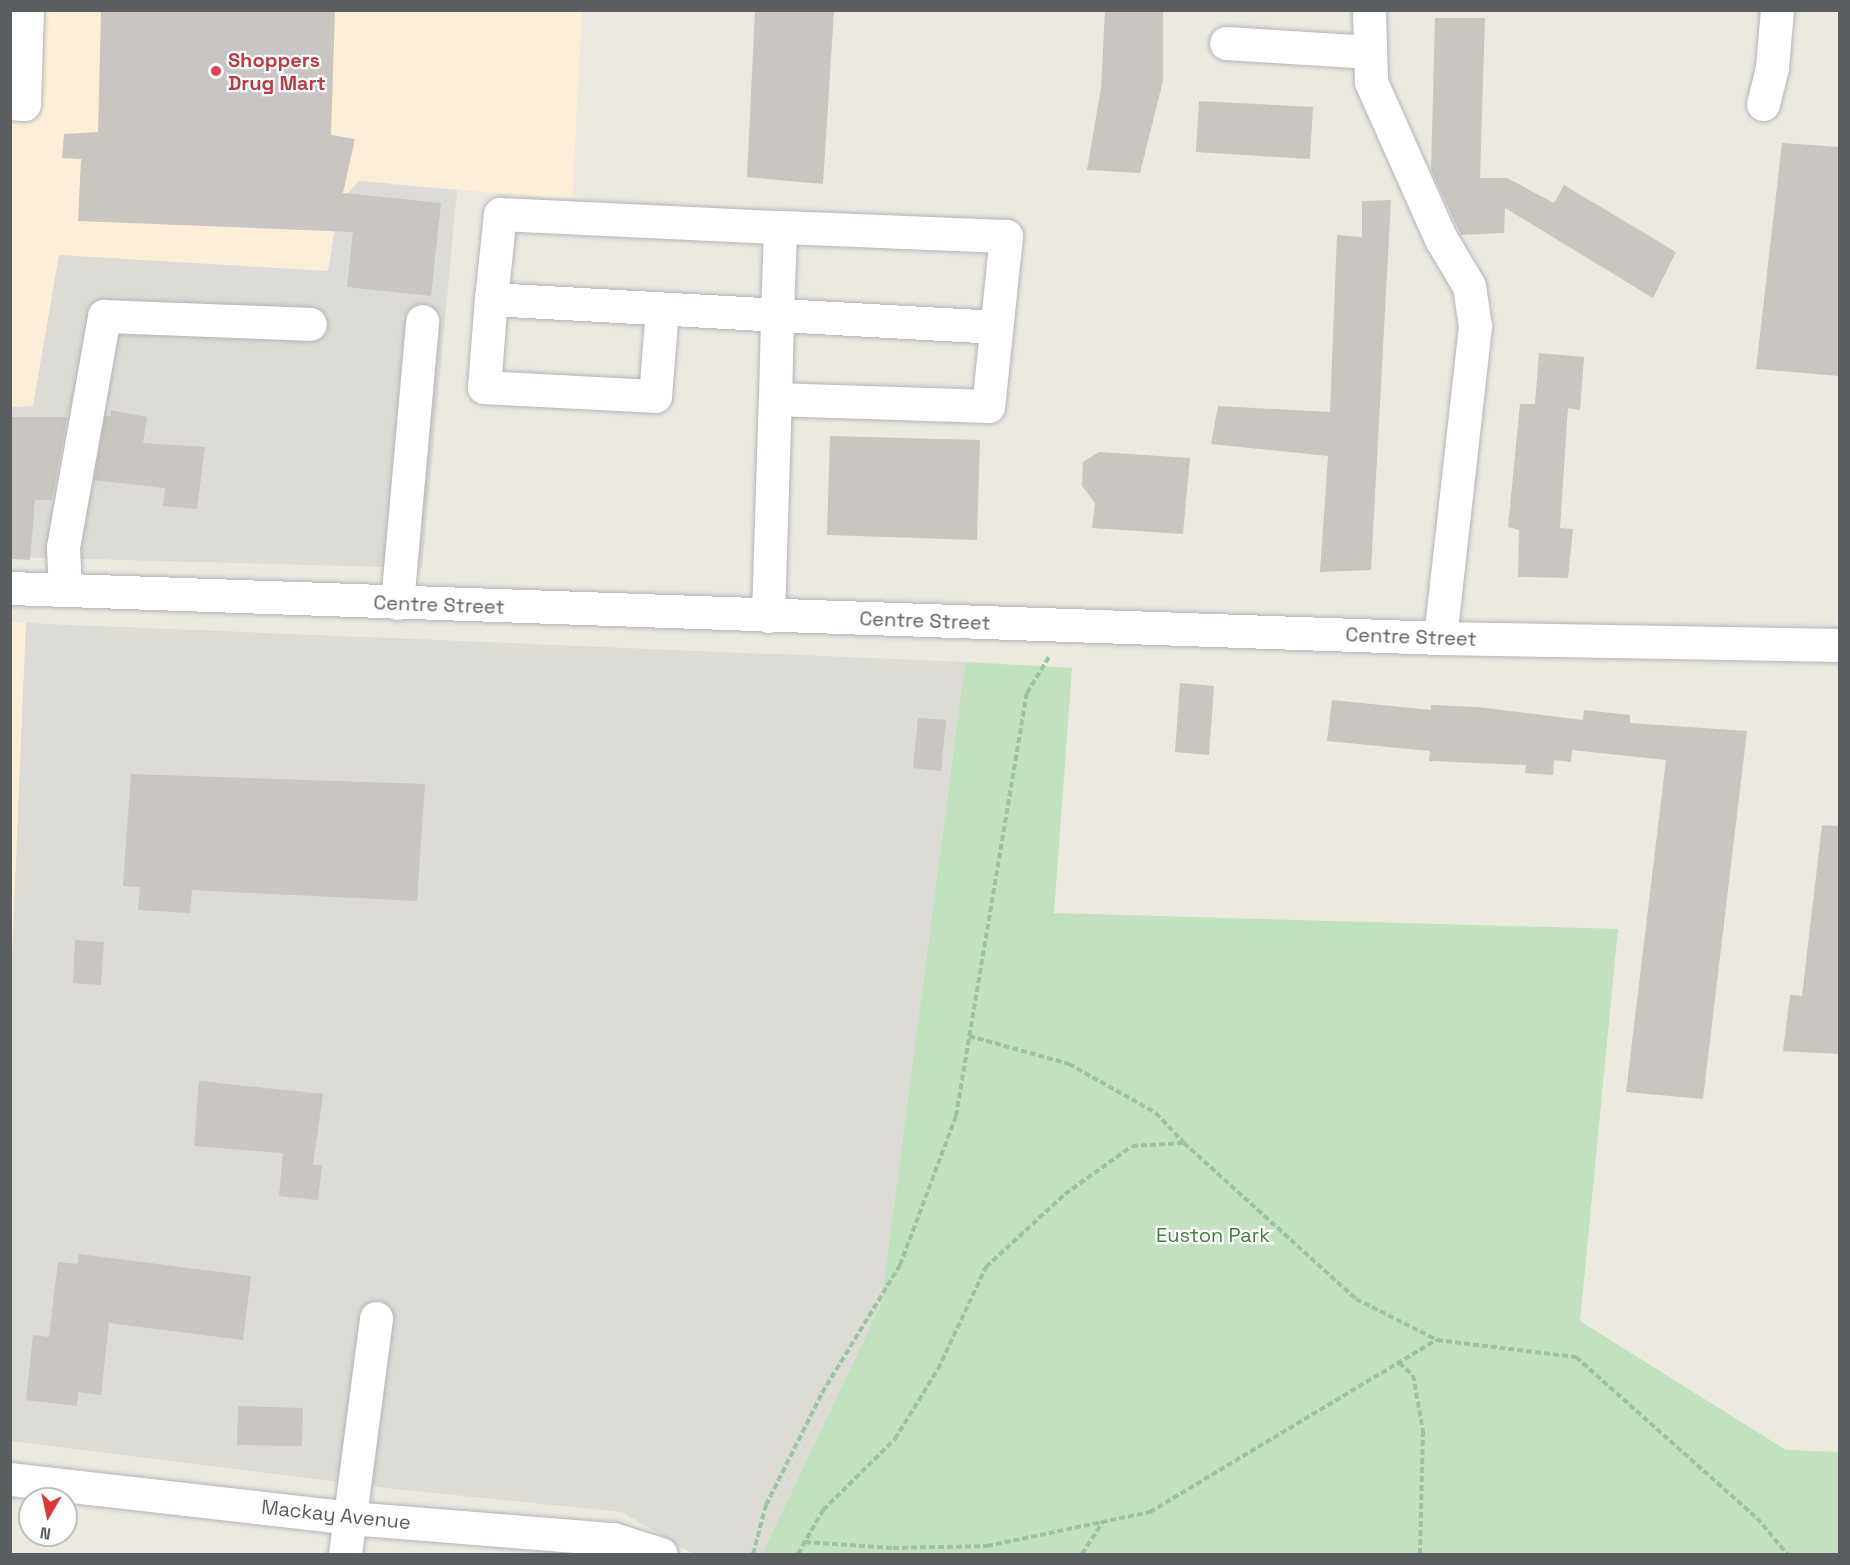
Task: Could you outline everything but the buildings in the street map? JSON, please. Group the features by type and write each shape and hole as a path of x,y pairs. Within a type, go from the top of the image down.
{"street":[{"path":"10,103 24,104 27,10"},
{"path":"1369,10 1371,82 1441,239 1469,286 1475,326 1440,638"},
{"path":"1762,104 1772,67 1777,10"},
{"path":"1226,43 1370,52"},
{"path":"662,309 656,396 484,387 500,214 1006,236 988,406 775,399"},
{"path":"768,616 780,227"},
{"path":"491,299 996,327"},
{"path":"64,590 63,547 104,316 310,324"},
{"path":"397,603 423,321"},
{"name":"Centre Street","path":"10,588 1440,638 1839,645"},
{"path":"345,1554 376,1317"},
{"name":"Mackay Avenue","path":"10,1479 350,1518 613,1539 661,1554"}],"path":[{"path":"753,1554 766,1505 822,1393 900,1265 956,1116 1027,693 1068,626"},
{"path":"969,1036 1069,1064 1156,1113 1184,1143 1356,1299 1437,1340 1576,1357 1757,1518 1787,1554"},
{"path":"798,1554 823,1510 895,1439 938,1369 986,1267 1065,1194 1132,1146 1184,1143"},
{"path":"805,1542 893,1548 987,1546 1150,1512 1437,1340"},
{"path":"1399,1363 1413,1375 1423,1431 1420,1554"},
{"path":"1082,1554 1103,1522"}],"shaded area":[{"path":"10,11 582,11 572,199 359,181 339,203 328,272 59,255 33,406 11,407"},
{"path":"359,181 457,190 422,568 11,557 11,407 33,406 59,255 328,271 339,203"},
{"path":"11,622 26,623 11,1002"},
{"path":"26,623 965,662 881,1304 762,1554 693,1554 622,1512 395,1489 11,1441 10,1002"}],"green space":[{"name":"Euston Park","path":"965,662 1072,668 1054,913 1618,929 1580,1321 1786,1450 1839,1452 1839,1554 762,1554 881,1304"}],"place":[{"name":"Shoppers Drug Mart","path":"216,71"}]}
